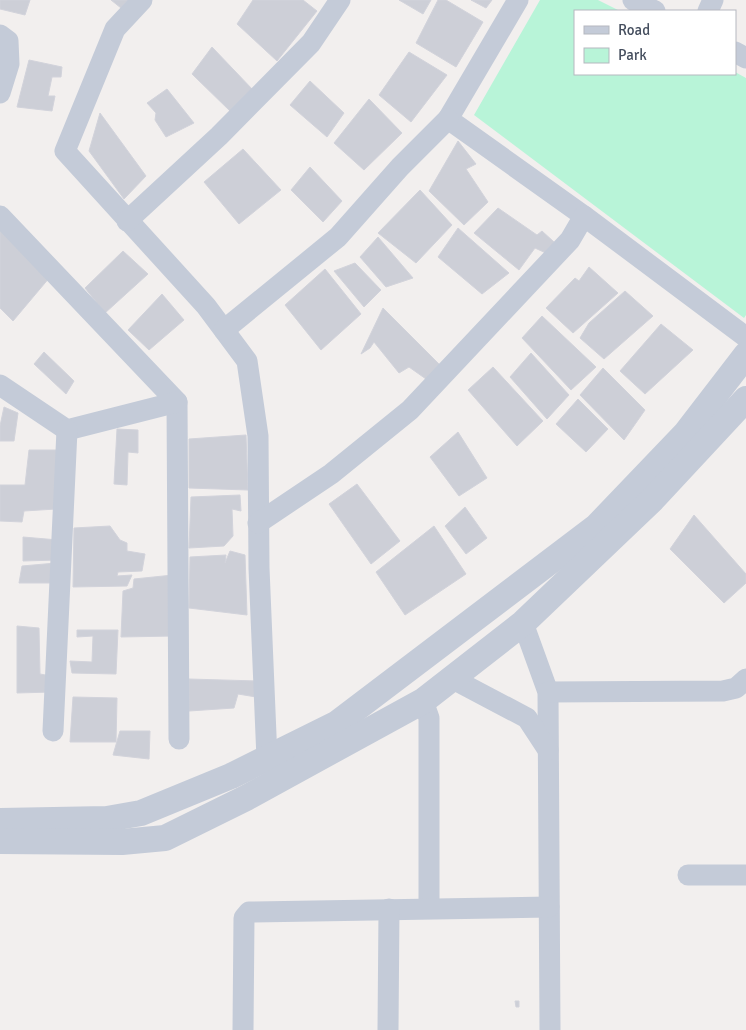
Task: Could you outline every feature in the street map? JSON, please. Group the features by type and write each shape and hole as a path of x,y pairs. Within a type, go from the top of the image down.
{"street":[{"path":"142,0 115,29 65,151 206,306 247,361 258,436 258,523 267,759"},
{"path":"127,221 219,136 311,43 340,0"},
{"path":"224,330 338,237 400,167 448,119 518,0"},
{"path":"633,0 653,10"},
{"path":"0,35 8,41 9,64 0,93"},
{"path":"448,119 584,216 746,337"},
{"path":"0,216 177,402 179,739"},
{"path":"258,523 331,474 410,410 570,240 584,216"},
{"path":"0,821 107,819 141,813 232,776 336,724 597,526 686,433 746,356"},
{"path":"0,385 67,430 177,402"},
{"path":"0,841 122,842 165,838 246,798 423,701 523,623 653,499 746,399"},
{"path":"53,732 67,430"},
{"path":"523,623 548,692 550,1030"},
{"path":"452,636 475,661"},
{"path":"453,679 527,718 548,750"},
{"path":"548,692 722,691 736,688 746,679"},
{"path":"423,701 429,718 428,908"},
{"path":"688,875 746,874"},
{"path":"243,1030 244,918 249,912 389,908 549,907"},
{"path":"388,1030 389,908"}],"green space":[{"path":"540,0 598,0 618,10 574,10 574,75 736,75 736,73 746,78 746,315 744,318 474,115"}],"building":[{"path":"0,0 30,0 25,15 0,9"},
{"path":"111,0 128,0 121,8"},
{"path":"253,0 303,0 317,11 277,61 237,24"},
{"path":"399,0 431,0 423,14"},
{"path":"438,0 446,0 483,22 456,67 416,43"},
{"path":"471,0 492,0 486,8"},
{"path":"212,47 253,90 230,111 192,74"},
{"path":"409,52 447,75 411,122 379,95"},
{"path":"29,60 62,67 61,77 52,77 48,96 55,96 52,111 17,107"},
{"path":"310,81 344,113 327,137 290,105"},
{"path":"167,89 194,123 166,137 155,120 156,113 147,103"},
{"path":"369,99 402,133 364,170 334,143"},
{"path":"100,113 146,176 124,199 89,151"},
{"path":"458,141 476,164 466,169 488,202 464,225 429,191"},
{"path":"243,149 281,190 239,224 204,182"},
{"path":"310,167 342,201 323,222 291,190"},
{"path":"420,190 452,225 416,263 378,233"},
{"path":"498,208 537,235 542,231 554,242 548,254 535,248 519,270 474,233"},
{"path":"0,228 50,277 13,321 0,308"},
{"path":"458,228 509,273 482,294 438,257"},
{"path":"378,237 413,278 386,287 360,257"},
{"path":"123,251 148,274 105,313 85,288"},
{"path":"355,263 381,290 364,307 334,271"},
{"path":"589,267 618,293 573,333 546,308 575,278 579,281"},
{"path":"325,269 361,314 321,350 285,305"},
{"path":"625,291 653,316 604,359 580,338 589,323"},
{"path":"162,294 184,320 149,350 128,330"},
{"path":"383,308 441,366 426,379 409,367 399,373 374,342 370,348 361,354"},
{"path":"542,316 596,367 571,390 522,338"},
{"path":"661,324 693,350 645,394 620,371"},
{"path":"44,352 74,381 66,394 34,364"},
{"path":"531,353 569,395 547,419 510,377"},
{"path":"493,367 543,421 517,446 468,390"},
{"path":"603,368 645,410 624,440 580,395"},
{"path":"578,399 608,429 586,452 556,424"},
{"path":"4,407 18,413 14,441 0,441 0,426"},
{"path":"117,429 138,430 138,453 128,452 127,485 114,484"},
{"path":"458,432 487,478 459,496 430,457"},
{"path":"246,435 248,490 189,488 189,439"},
{"path":"29,450 59,450 56,509 24,511 22,522 0,521 0,485 25,485"},
{"path":"357,484 400,541 371,564 329,504"},
{"path":"240,495 241,511 232,509 233,536 224,546 189,548 191,497"},
{"path":"465,507 487,538 466,554 445,526"},
{"path":"694,515 746,574 746,583 724,603 670,549"},
{"path":"110,526 120,540 127,543 127,551 145,554 142,571 118,572 117,576 132,575 127,586 73,587 74,528"},
{"path":"434,526 466,574 405,615 376,572"},
{"path":"23,537 58,540 57,560 23,561"},
{"path":"230,551 245,555 247,615 189,608 190,557 226,555 225,563"},
{"path":"56,563 57,583 19,583 22,566"},
{"path":"173,575 173,636 121,637 123,591 133,588 134,579"},
{"path":"17,626 39,628 40,674 51,676 51,692 17,693"},
{"path":"77,630 118,630 116,674 72,673 70,661 92,662 93,636 77,637"},
{"path":"189,679 258,681 256,697 238,694 234,708 189,711"},
{"path":"73,697 117,698 116,742 70,742"},
{"path":"120,731 150,731 149,759 113,755"},
{"path":"515,1001 519,1001 519,1007 516,1007"}]}
